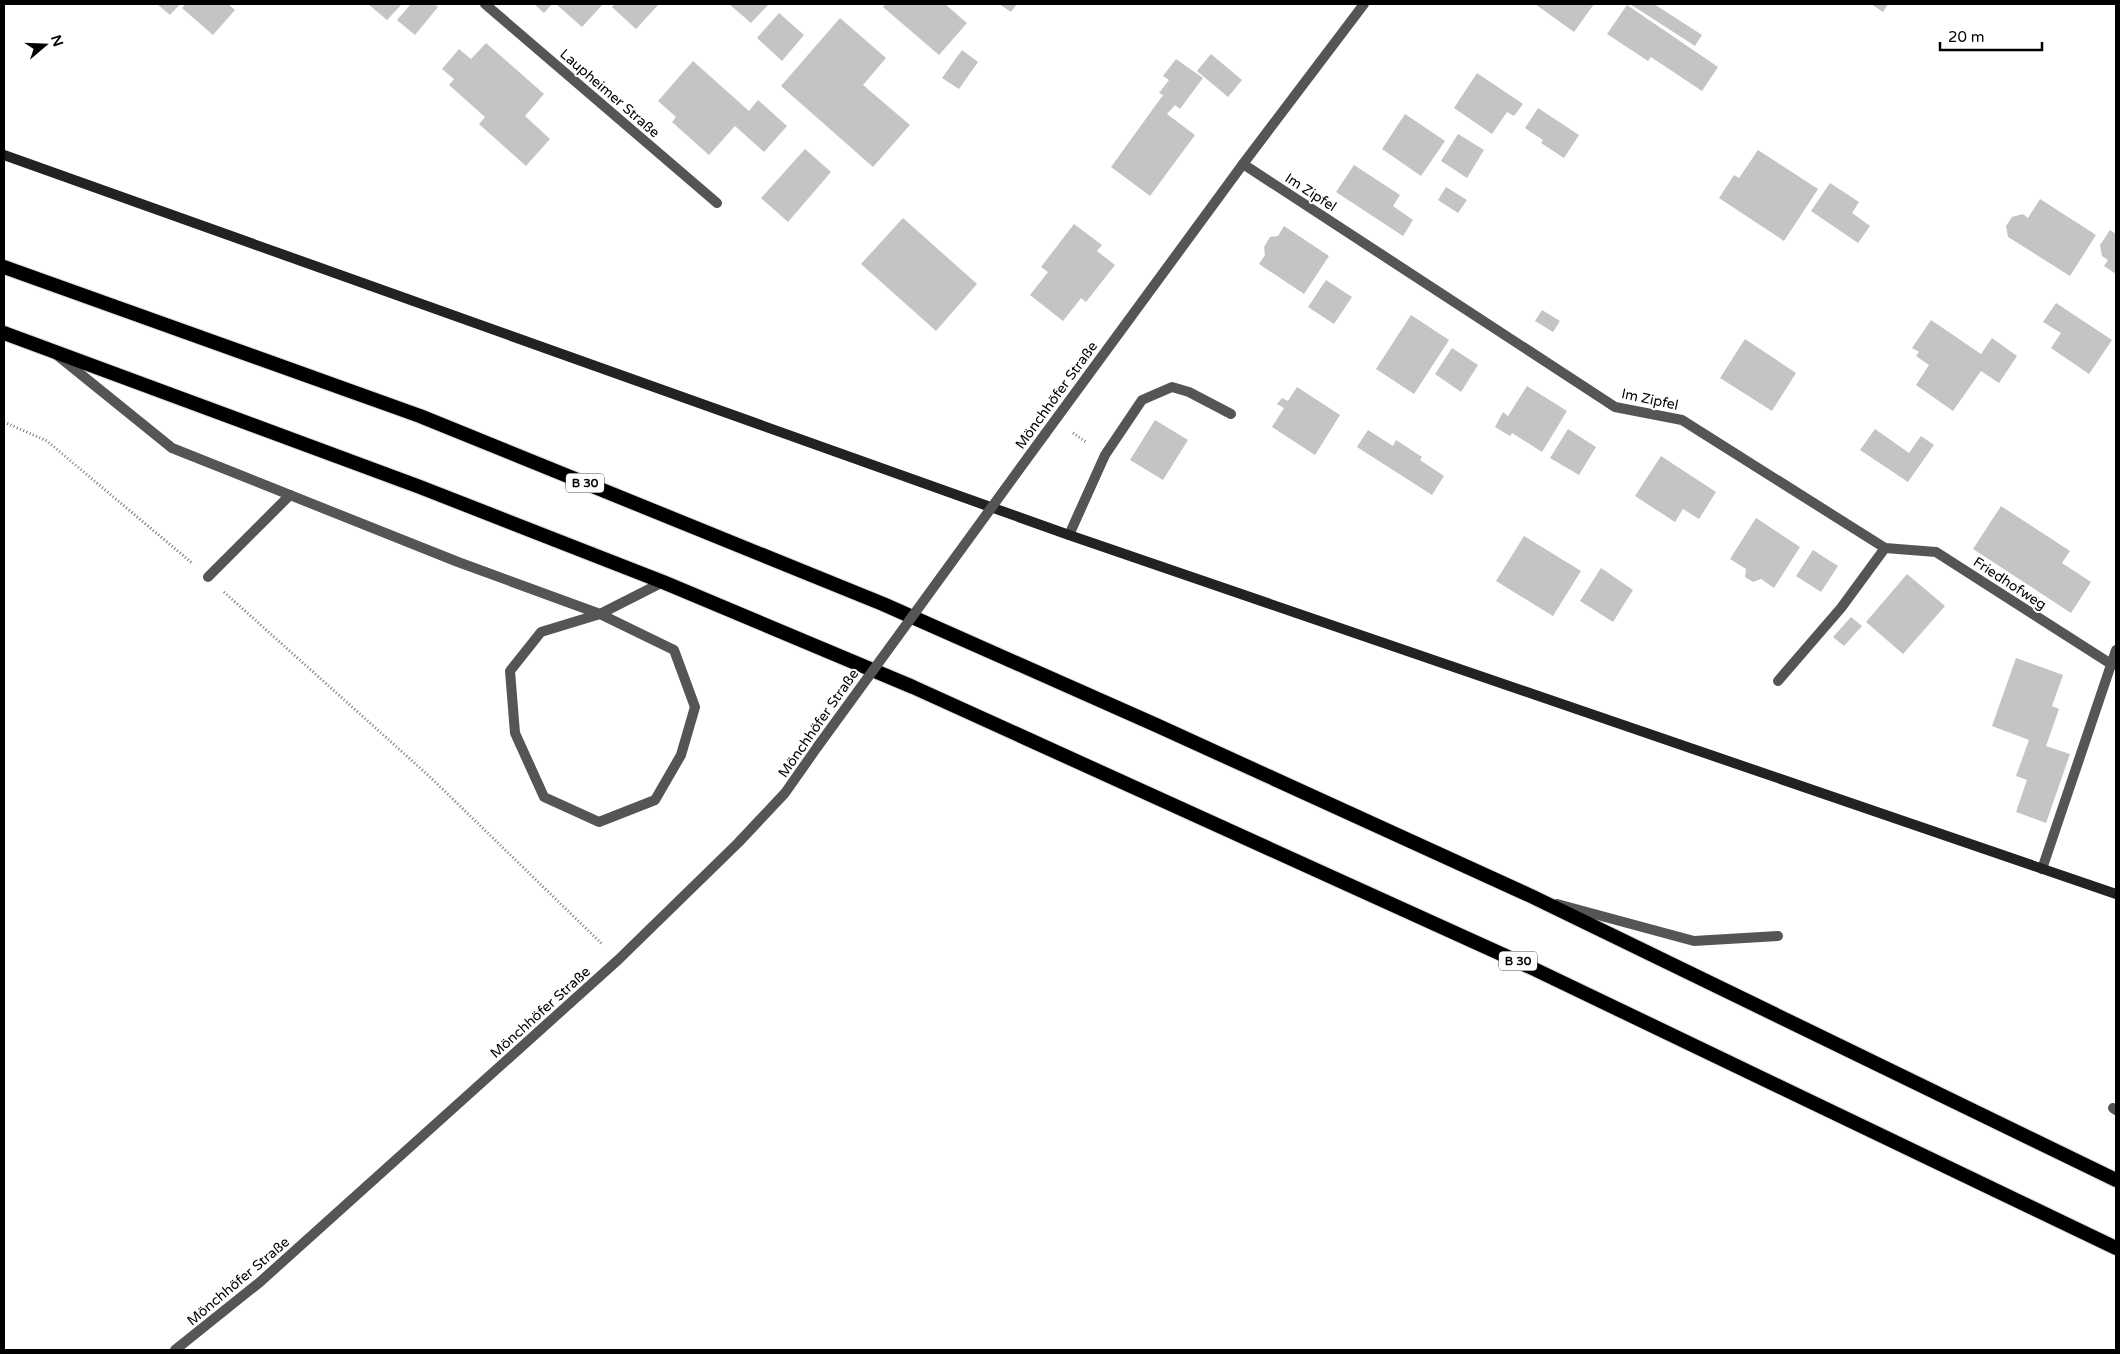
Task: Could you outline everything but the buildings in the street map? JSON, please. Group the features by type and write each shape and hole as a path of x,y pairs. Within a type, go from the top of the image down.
{"highway":[{"name":"B 30","path":"4,267 420,416 884,604 1147,721 1531,896 2116,1180"},
{"name":"B 30","path":"4,333 420,487 663,582 914,687 1532,968 2116,1248"}],"main road":[{"path":"4,155 1069,535 2116,894"}],"street":[{"name":"Laupheimer Straße","path":"485,4 717,203"},
{"name":"Mönchhöfer Straße","path":"175,1350 268,1276 618,960 738,843 778,800 1243,164 1364,4"},
{"name":"Im Zipfel","path":"1243,164 1615,408 1682,420 1885,548"},
{"path":"50,350 172,448 458,562 600,614 674,650 695,707 681,755 655,800 599,822 544,797 515,733 510,671 541,632 600,614 663,582"},
{"path":"1069,535 1105,455 1142,400 1172,387 1189,392 1230,414"},
{"path":"208,577 290,495"},
{"path":"1778,681 1841,608 1885,548"},
{"name":"Friedhofweg","path":"1885,548 1936,552 2111,664"},
{"path":"2042,869 2116,650"},
{"path":"1531,896 1694,941 1778,936"}],"path":[{"path":"1055,420 1105,455"},
{"path":"4,422 47,441 208,577 429,776 618,960"}]}
